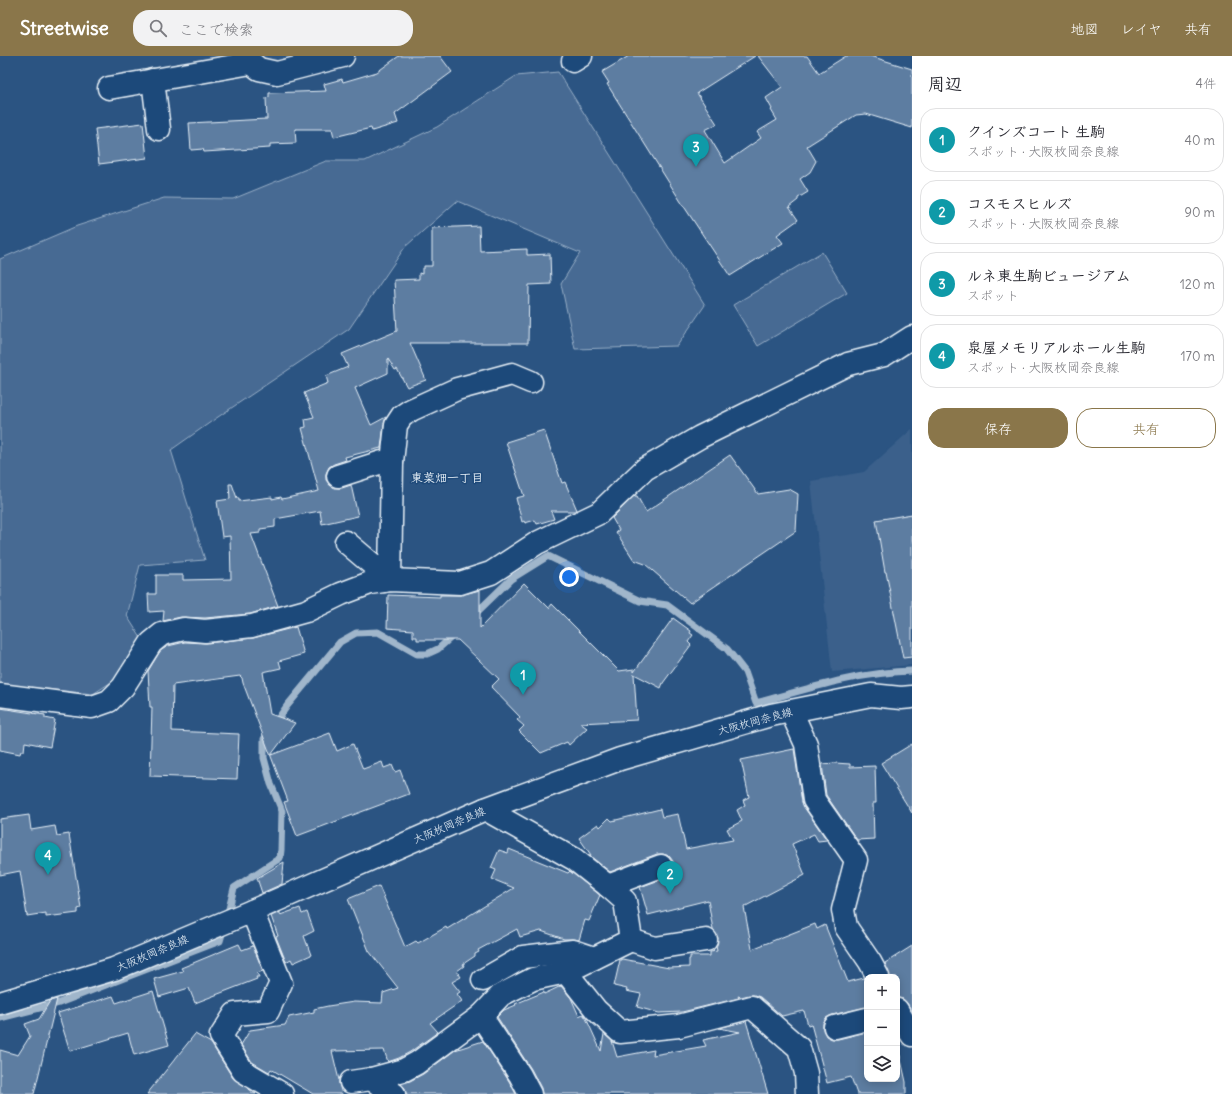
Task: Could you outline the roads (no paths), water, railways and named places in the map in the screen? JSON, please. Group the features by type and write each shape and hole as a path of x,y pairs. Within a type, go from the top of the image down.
{"street":[{"path":"109,88 153,80 247,59 259,69 277,74 343,56"},
{"path":"153,80 159,129"},
{"path":"0,695 92,707 109,701 123,687 151,643 162,634 184,629 205,631 252,626 306,611 340,594 370,583 387,580 460,583 491,573 537,543 598,513 645,469 700,437 848,364 884,355 912,337"},
{"path":"387,580 392,462 396,424 402,416 412,410 457,389 512,374 531,382"},
{"path":"338,476 382,462 392,462"},
{"path":"346,542 379,570 387,580"},
{"name":"大阪枚岡奈良線","path":"0,1003 114,969 252,911 485,809 620,759 771,715 871,695 901,698 912,697"},
{"path":"791,711 806,744 814,800 856,860 843,910 846,927 876,974"},
{"path":"485,809 574,859 625,901 631,940"},
{"path":"608,886 661,866"},
{"path":"252,911 280,983 268,1011 235,1014 220,1036 243,1071 282,1094"},
{"path":"394,1094 361,1080 404,1070 417,1063 481,1016 501,995 533,979 566,972 631,940 655,948 706,940"},
{"path":"483,980 523,957 573,951 594,958"},
{"path":"566,972 596,1010 620,1032 680,1026 752,1007 799,1048 806,1073 808,1094"},
{"path":"481,1016 520,1075 530,1094"},
{"path":"900,1016 912,1035"},
{"path":"835,1027 864,1020"}],"waterway":[{"path":"473,616 511,579 548,556 640,601 667,605 727,649 745,672 756,703 833,682 872,674 912,671"},
{"path":"227,917 234,888 280,858 282,811 271,784 264,758 264,739 287,706 340,642 356,633 378,632 417,654 427,654 438,649 455,634"},
{"path":"0,1018 59,1003 220,941 224,927"}],"place":[{"name":"ルネ東生駒ビュージアム","path":"696,167"},
{"name":"クインズコート 生駒","path":"523,695"},
{"name":"泉屋メモリアルホール生駒","path":"48,875"},
{"name":"コスモスヒルズ","path":"670,894"}],"district":[{"name":"東菜畑一丁目","path":"447,477"}]}
